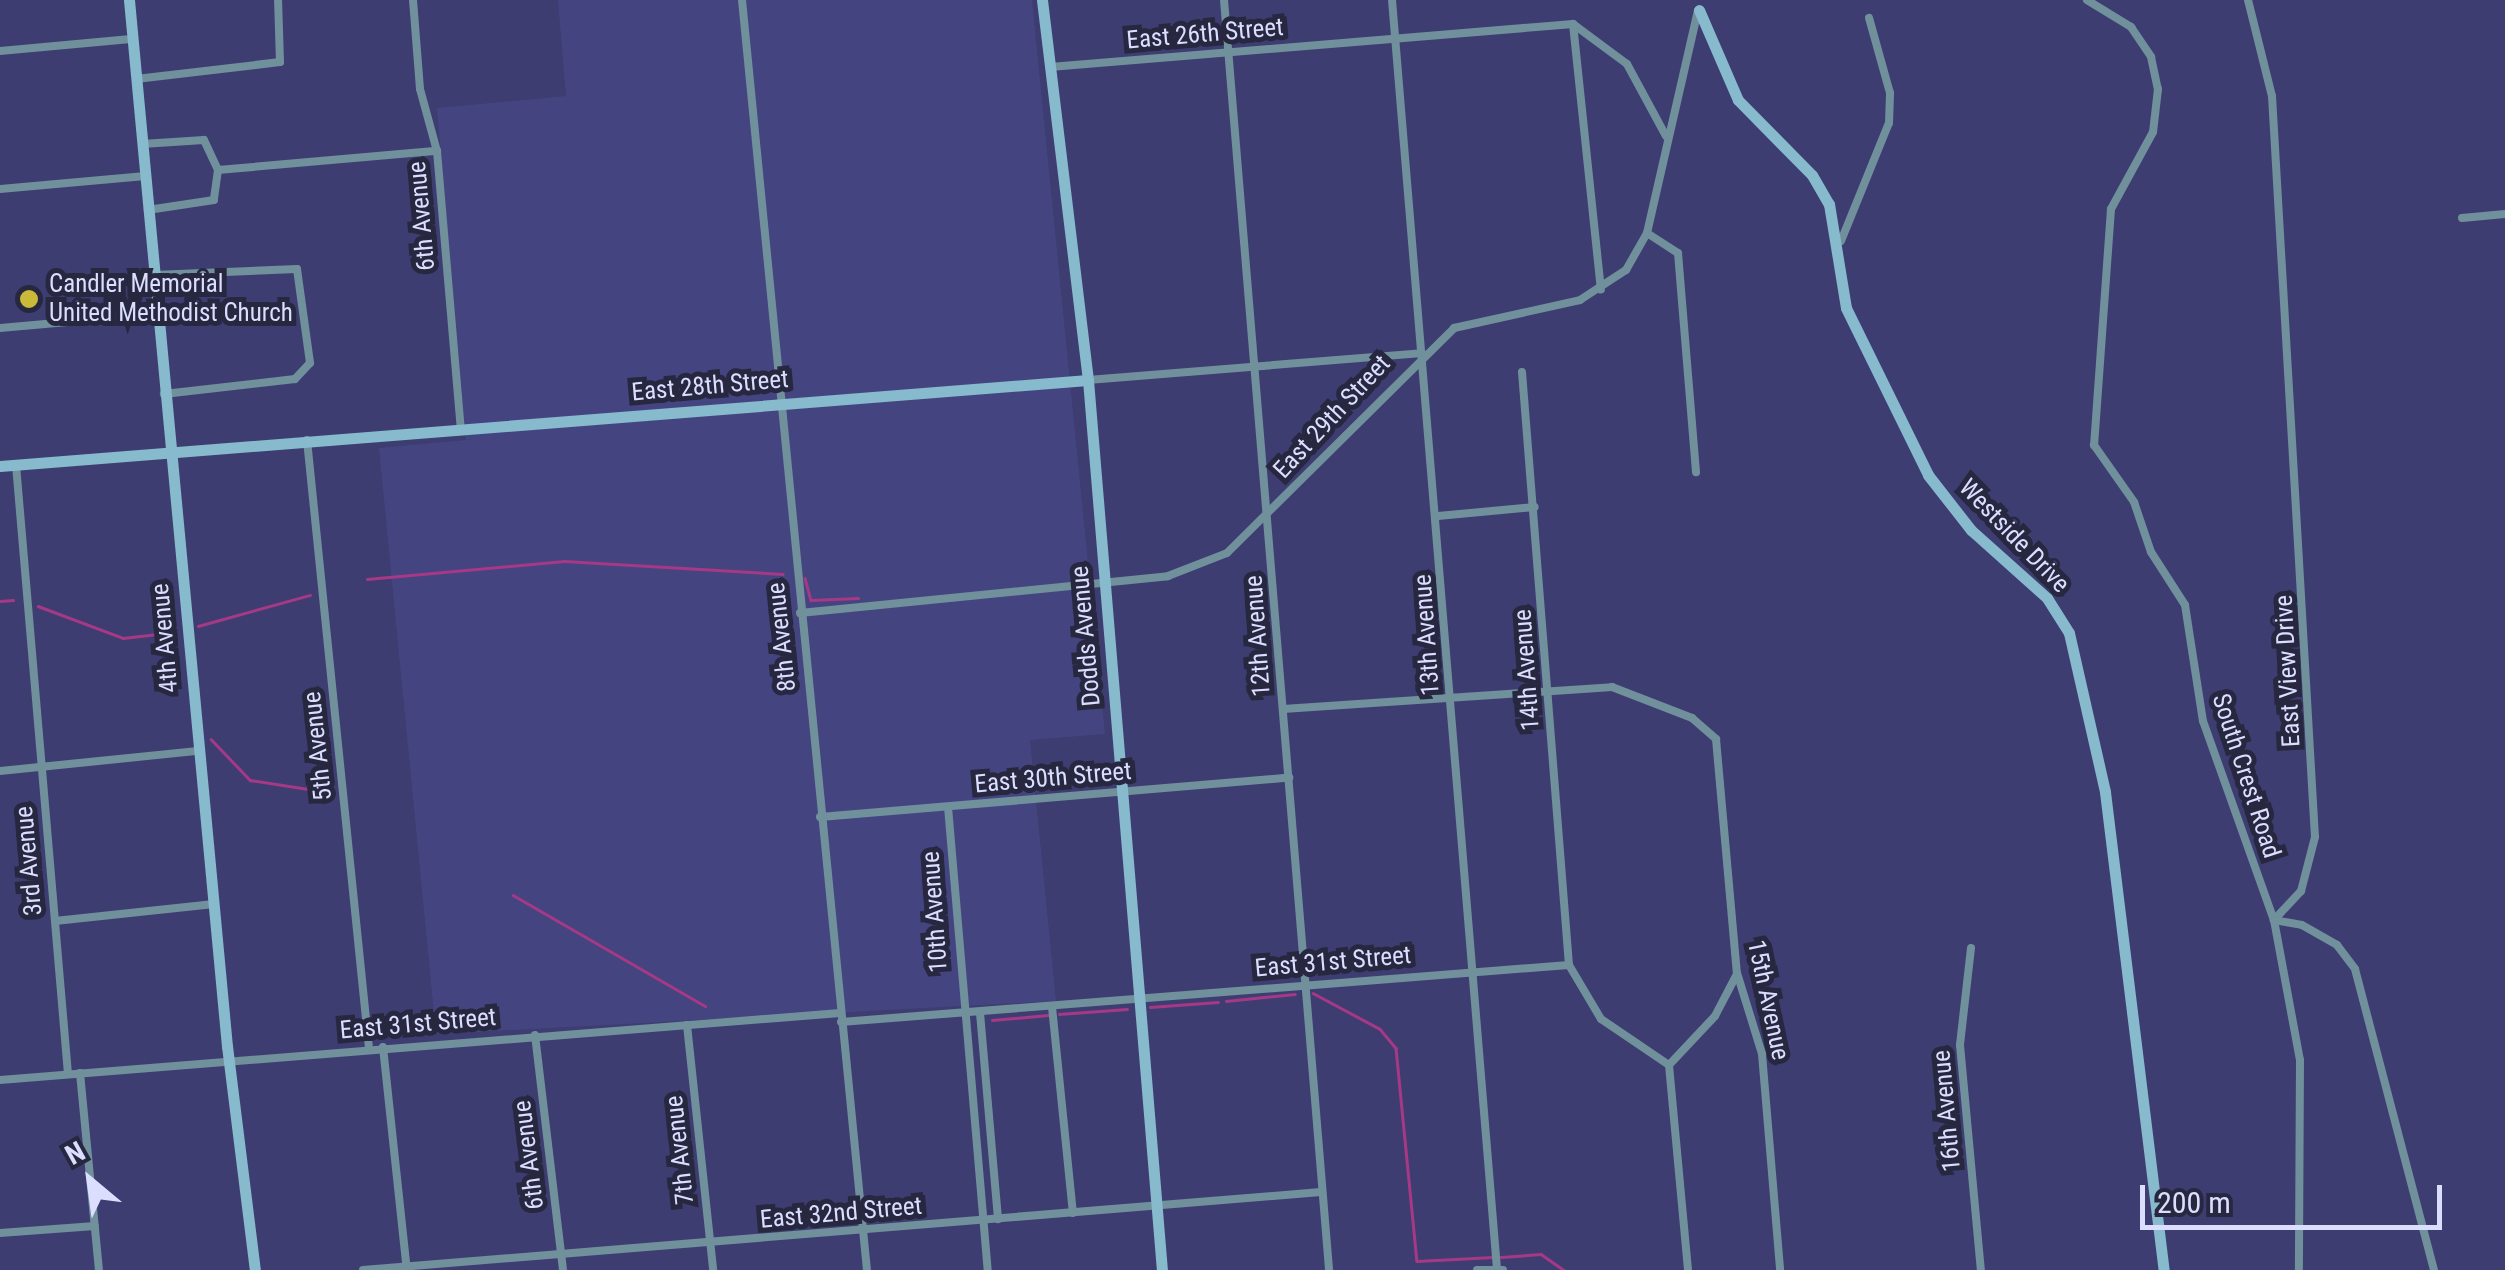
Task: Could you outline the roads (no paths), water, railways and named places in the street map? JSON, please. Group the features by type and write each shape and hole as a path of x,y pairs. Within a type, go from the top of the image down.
{"street":[{"name":"4th Avenue","path":"129,0 198,751 256,1270"},
{"path":"136,79 280,62 278,0"},
{"name":"6th Avenue","path":"413,0 420,89 436,151 462,429"},
{"name":"8th Avenue","path":"742,0 866,1270"},
{"name":"Dodds Avenue","path":"1042,0 1088,380 1162,1270"},
{"name":"12th Avenue","path":"1224,0 1330,1270"},
{"name":"13th Avenue","path":"1392,0 1500,1269"},
{"name":"South Crest Road","path":"2088,0 2131,27 2151,57 2158,89 2153,132 2111,209 2094,444 2123,482 2151,552 2185,604 2203,721 2274,920 2300,1060 2299,1270"},
{"name":"East View Drive","path":"2248,0 2272,96 2315,837 2301,891 2274,920"},
{"path":"1602,290 1626,270 1647,233 1667,136 1702,3"},
{"name":"Westside Drive","path":"1702,3 1738,100 1812,175 1841,241 1846,308 1928,476 1972,530 2047,598 2074,648 2104,792 2164,1270"},
{"path":"1841,241 1889,123 1890,93 1869,18"},
{"path":"1573,24 1627,64 1667,136"},
{"path":"1573,24 1602,290"},
{"name":"East 26th Street","path":"1050,68 1573,24"},
{"path":"0,51 133,39"},
{"path":"142,144 193,138 212,145 218,170 214,200 148,210"},
{"path":"218,170 436,151"},
{"path":"0,189 145,176"},
{"path":"2462,218 2505,214"},
{"path":"1647,233 1678,253 1696,472"},
{"path":"154,275 297,270 308,346 306,373 296,379 164,394"},
{"name":"East 29th Street","path":"800,612 1104,585 1200,568 1270,516 1424,353 1487,315 1602,290"},
{"path":"0,328 157,314"},
{"name":"East 28th Street","path":"0,466 1424,353"},
{"name":"14th Avenue","path":"1522,372 1569,965"},
{"name":"5th Avenue","path":"307,440 369,1048"},
{"name":"3rd Avenue","path":"16,464 68,1074"},
{"path":"1438,516 1535,506"},
{"name":"15th Avenue","path":"1549,687 1612,686 1692,718 1716,738 1737,973 1762,1054 1780,1270"},
{"path":"1283,710 1549,687"},
{"path":"0,770 198,751"},
{"name":"East 30th Street","path":"820,817 1290,778"},
{"name":"10th Avenue","path":"948,807 962,1014 984,1220"},
{"path":"55,920 214,904"},
{"path":"2274,920 2302,925 2337,945 2356,969 2434,1270"},
{"name":"16th Avenue","path":"1970,948 1960,1046 1981,1270"},
{"path":"1569,965 1601,1019 1669,1065"},
{"name":"East 31st Street","path":"0,1080 535,1034 980,1013 1569,965"},
{"path":"1688,1270 1669,1065 1716,1016 1737,973"},
{"path":"1052,1006 1072,1213"},
{"path":"980,1013 998,1219"},
{"name":"7th Avenue","path":"687,1026 713,1270"},
{"name":"6th Avenue","path":"535,1034 562,1270"},
{"path":"383,1047 407,1268"},
{"path":"80,1072 99,1270"},
{"name":"East 32nd Street","path":"364,1270 1322,1192"},
{"path":"984,1220 988,1270"},
{"path":"0,1234 96,1226"},
{"path":"1477,1270 1500,1269"}],"waterway":[{"path":"367,579 564,561 783,574"},
{"path":"805,578 811,600 858,598"},
{"path":"198,626 310,595"},
{"path":"0,601 13,600"},
{"path":"38,606 123,638 175,632"},
{"path":"211,739 250,780 309,789"},
{"path":"513,895 705,1006"},
{"path":"1313,993 1380,1029 1396,1048 1417,1261 1493,1257"},
{"path":"1226,1001 1295,994"},
{"path":"1150,1007 1218,1002"},
{"path":"1059,1014 1127,1009"},
{"path":"992,1020 1048,1015"},
{"path":"1501,1257 1541,1254 1564,1270"}],"place":[{"name":"Candler Memorial United Methodist Church","path":"29,299"}]}
